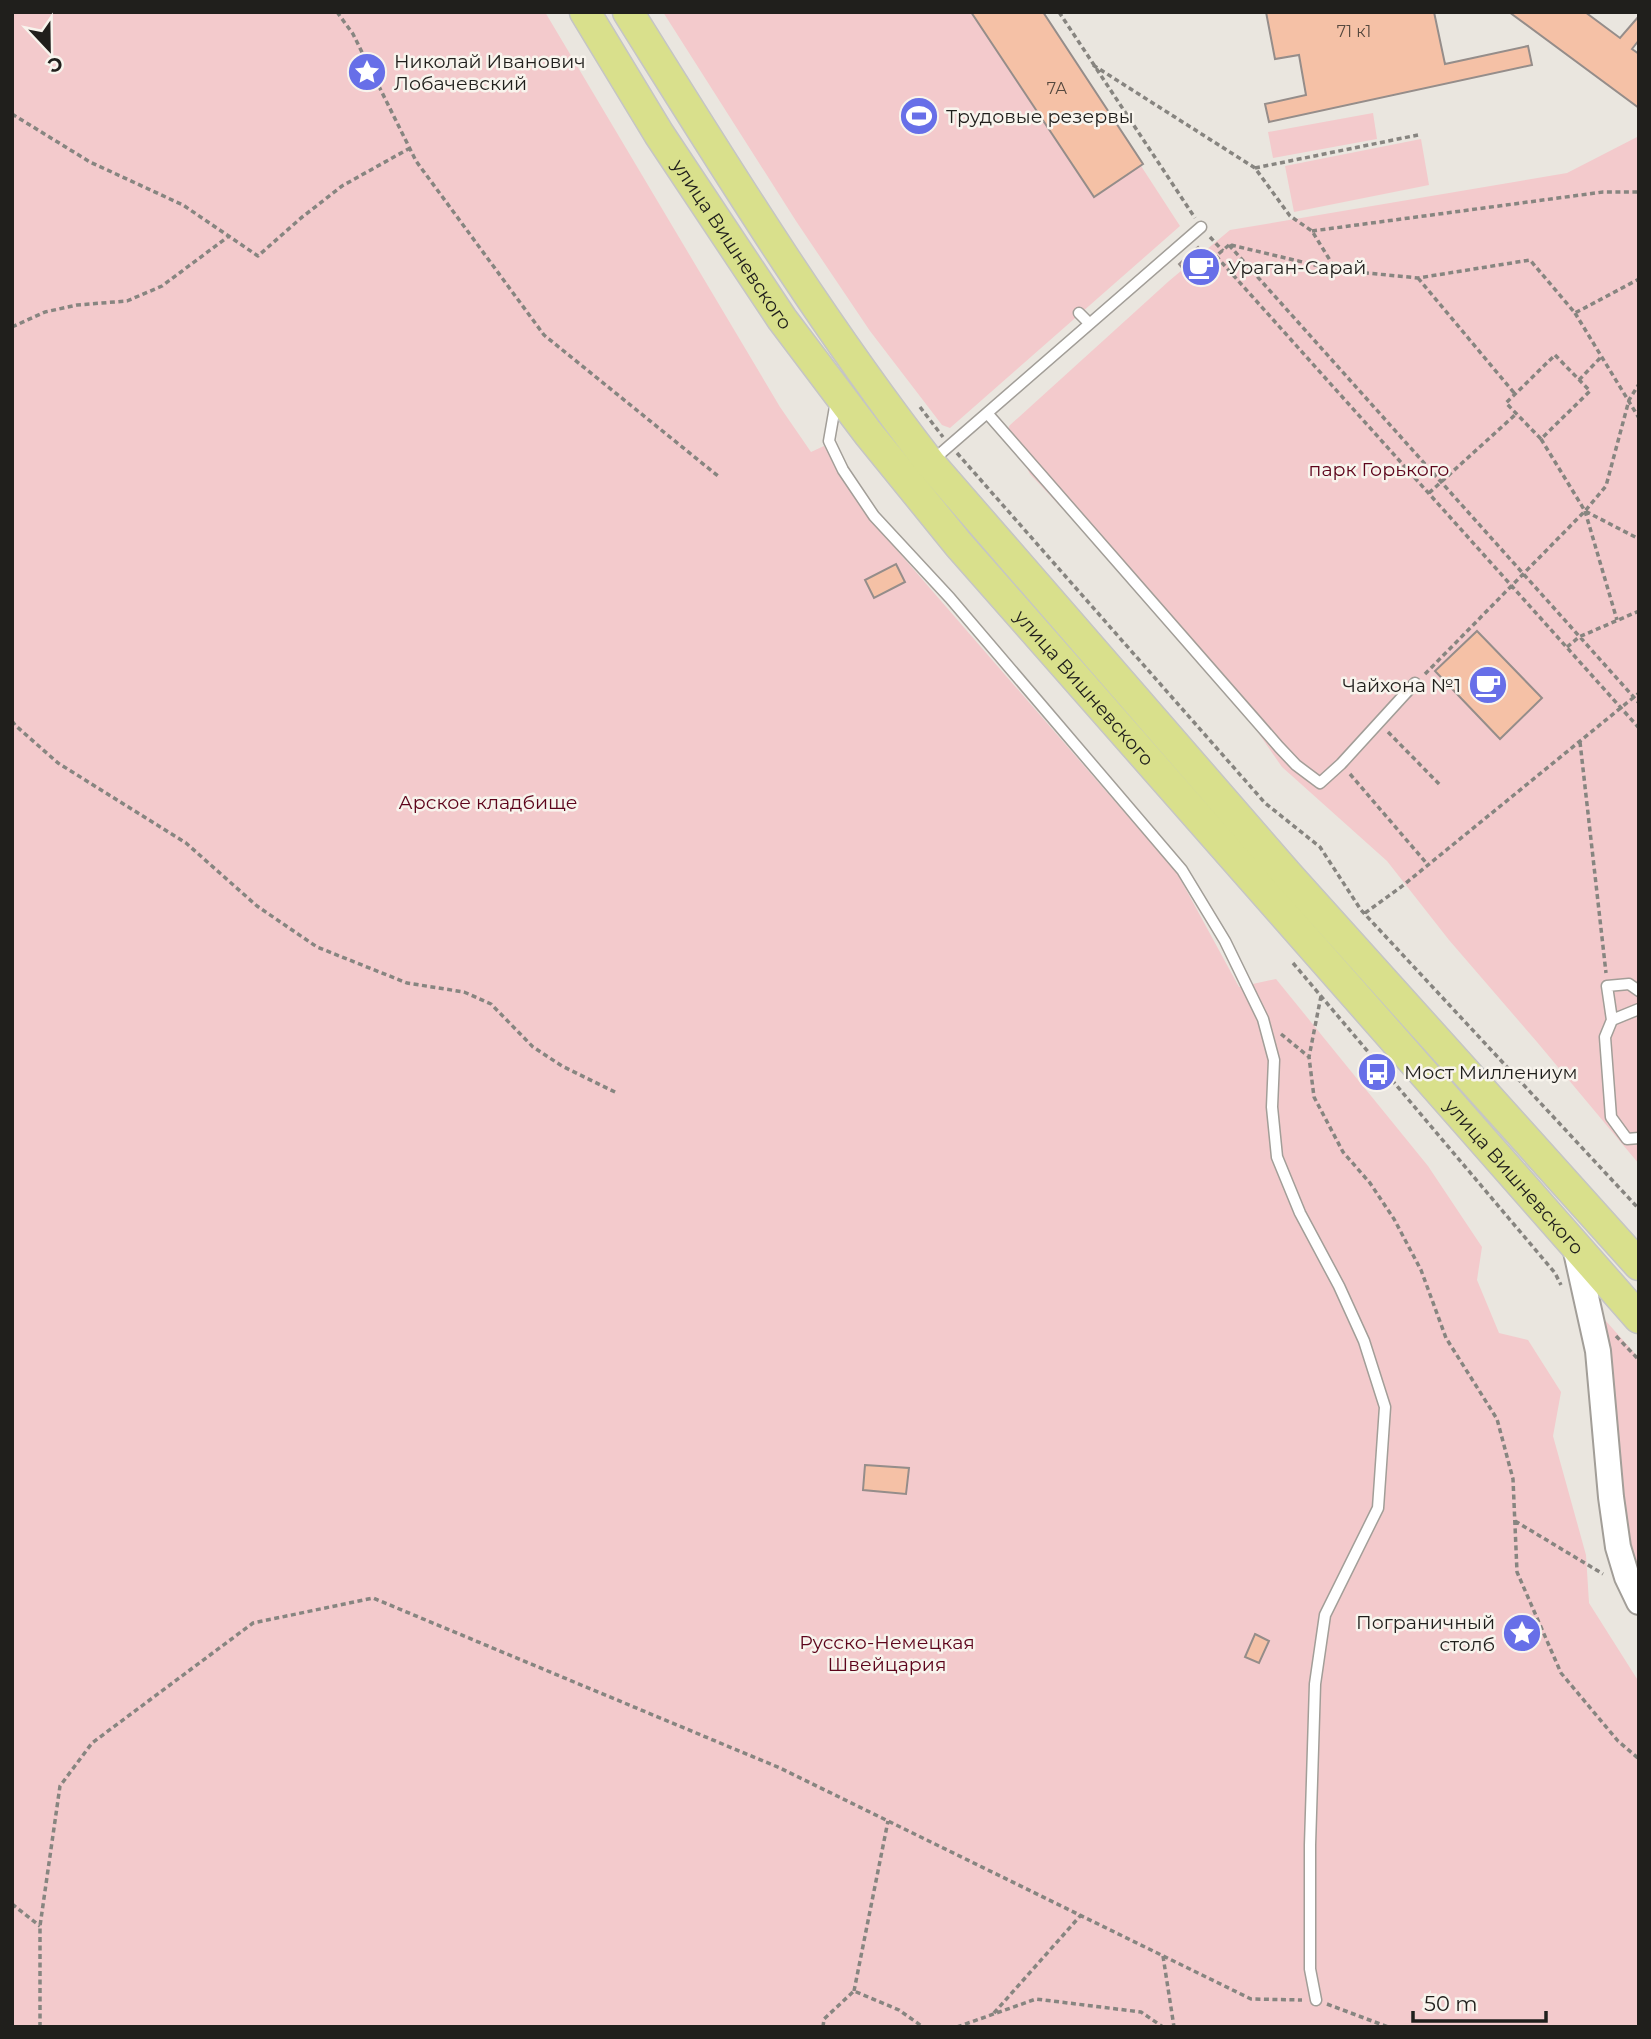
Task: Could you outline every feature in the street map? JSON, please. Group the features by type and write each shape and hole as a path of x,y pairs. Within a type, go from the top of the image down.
{"main road":[{"name":"улица Вишневского","path":"586,12 659,134 766,296 838,394 959,545 1639,1318"},
{"name":"улица Вишневского","path":"628,12 812,300 893,415 940,454 1287,875 1639,1265"}],"street":[{"path":"1604,1227 1639,1250"},
{"path":"1575,1247 1598,1352 1618,1547 1627,1577 1639,1602"}],"lane":[{"path":"940,454 1201,227"},
{"path":"1079,313 1089,323"},
{"path":"838,394 829,441 843,470 874,516 950,598 1182,870 1224,941 1263,1019 1274,1060 1272,1107 1277,1157 1300,1213 1339,1286 1364,1341 1385,1406 1378,1508 1325,1615 1315,1684 1310,1845 1310,1969 1316,2000"},
{"path":"987,413 1296,765 1320,783 1341,764 1415,683"},
{"path":"1639,991 1629,984 1607,986 1612,1020 1605,1037 1611,1117 1627,1139 1639,1138"},
{"path":"1612,1020 1639,1009"}],"path":[{"path":"337,12 353,34 416,161 544,335 718,476"},
{"path":"1059,12 1201,227 1223,251"},
{"path":"1093,65 1255,168 1290,216 1312,231 1336,270"},
{"path":"12,114 90,162 183,205 258,256 342,186 410,148"},
{"path":"1255,168 1418,135"},
{"path":"1312,231 1603,192 1639,192"},
{"path":"12,327 45,312 78,305 127,301 162,286 229,236"},
{"path":"1229,245 1216,256 1639,728"},
{"path":"1229,245 1336,270 1418,278 1530,260 1575,313 1639,418"},
{"path":"1229,245 1639,703"},
{"path":"1418,278 1515,394"},
{"path":"1575,313 1639,279"},
{"path":"1541,439 1590,391 1555,355 1506,403 1541,439 1585,511 1617,620"},
{"path":"1579,380 1602,356"},
{"path":"1415,683 1585,511 1606,486 1629,400 1639,384"},
{"path":"916,402 940,454 1265,803 1320,846 1365,914 1639,1209"},
{"path":"1429,493 1516,414"},
{"path":"1585,511 1639,539"},
{"path":"1567,647 1579,637 1639,611"},
{"path":"1365,914 1639,693"},
{"path":"12,721 58,763 186,842 257,906 317,947 407,983 464,992 491,1004 533,1047 562,1066 617,1093"},
{"path":"1379,723 1441,786"},
{"path":"1580,742 1607,986"},
{"path":"1341,764 1428,865"},
{"path":"1321,996 1309,1057 1314,1097 1343,1152 1370,1183 1394,1219 1421,1270 1446,1338 1497,1419 1513,1479 1517,1572 1561,1673 1618,1741 1639,1759"},
{"path":"1263,1019 1309,1057"},
{"path":"1515,1521 1604,1574"},
{"path":"40,2027 40,1926 60,1786 92,1743 253,1623 373,1598 780,1768 1251,1999 1316,2000 1388,2027"},
{"path":"823,2027 824,2019 854,1991 888,1821"},
{"path":"12,1904 40,1926"},
{"path":"992,2014 1081,1916"},
{"path":"1163,1956 1174,2027"},
{"path":"854,1991 899,2010 923,2027"},
{"path":"957,2027 1036,1999 1141,2012 1163,2027"}],"green space":[{"path":"12,12 545,12 780,407 811,452 824,446 870,519 1177,873 1239,987 1276,979 1428,1166 1482,1247 1477,1280 1499,1333 1528,1340 1561,1392 1553,1436 1586,1555 1589,1603 1639,1682 1639,2027 12,2027"},
{"name":"Трудовые резервы","path":"663,12 1041,12 1180,226 950,428 942,425 870,331 796,221"},
{"path":"1373,113 1377,139 1273,158 1268,132"},
{"name":"парк Горького","path":"1639,136 1639,1164 1449,940 1387,861 1282,767 1218,675 1030,474 1008,431 1009,426 1169,281 1230,230 1567,173"},
{"path":"1421,139 1429,185 1294,212 1285,166"},
{"path":"1605,1320 1639,1358 1639,1588 1624,1543"}],"building":[{"path":"971,12 1043,12 1143,164 1094,197"},
{"path":"1266,12 1434,12 1445,64 1528,46 1532,65 1269,122 1265,104 1306,95 1299,55 1275,59"},
{"path":"1509,12 1585,12 1620,38 1639,16 1639,40 1632,49 1639,54 1639,108"},
{"path":"1198,247 1214,266 1195,284 1179,264"},
{"path":"896,564 905,582 874,598 865,580"},
{"path":"1477,631 1542,698 1500,739 1435,671"},
{"path":"865,1465 909,1468 906,1494 863,1490"},
{"path":"1255,1634 1269,1641 1259,1663 1245,1657"}],"place":[{"name":"Николай Иванович Лобачевский","path":"367,72"},
{"name":"Трудовые резервы","path":"919,116"},
{"name":"Ураган-Сарай","path":"1201,267"},
{"name":"Чайхона №1","path":"1488,685"},
{"name":"Мост Миллениум","path":"1377,1072"},
{"name":"Пограничный столб","path":"1522,1633"}],"park label":[{"name":"Арское кладбище","path":"488,802"},
{"name":"Русско-Немецкая Швейцария","path":"887,1653"}]}
